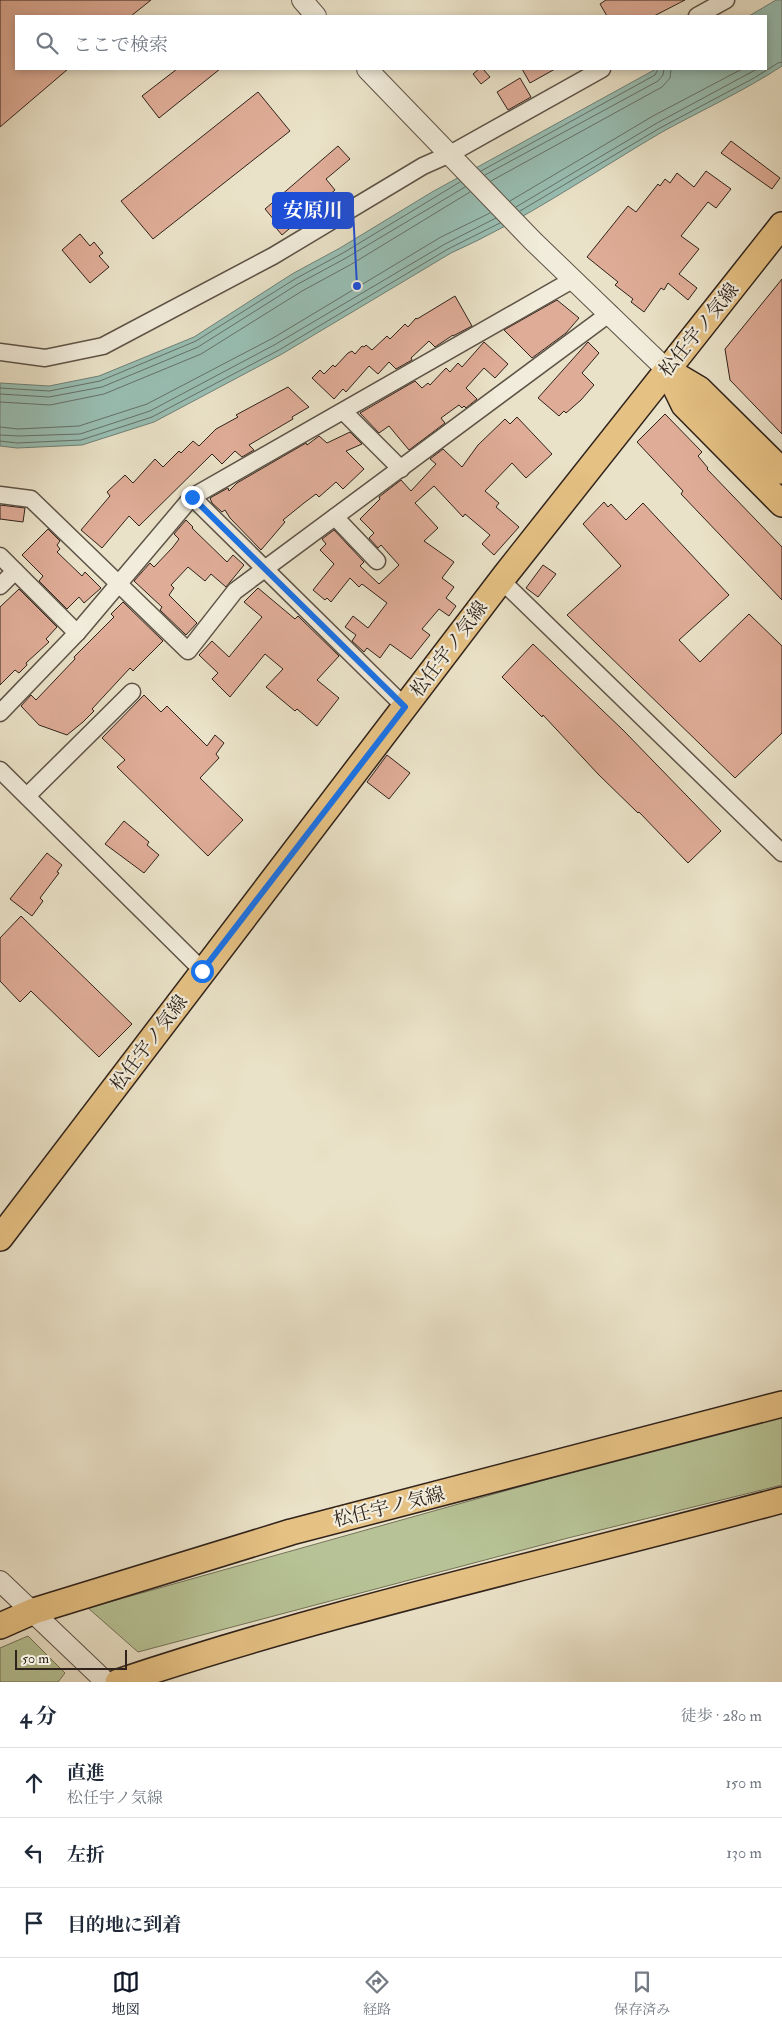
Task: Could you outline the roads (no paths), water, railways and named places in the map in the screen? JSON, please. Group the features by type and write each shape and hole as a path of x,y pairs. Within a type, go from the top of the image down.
{"main road":[{"name":"松任宇ノ気線","path":"0,1238 202,971 502,581 780,228"},
{"path":"667,370 699,388 782,471"},
{"path":"667,370 684,405 782,504"},
{"name":"松任宇ノ気線","path":"0,1626 34,1612 291,1532 516,1475 782,1404"},
{"path":"118,1682 166,1666 362,1609 782,1500"}],"street":[{"path":"302,0 315,15"},
{"path":"698,15 726,0"},
{"path":"368,70 533,241 610,313 667,370"},
{"path":"0,352 44,358 103,346 272,256 423,166 454,158 600,70"},
{"path":"0,713 77,633 192,497 344,412 574,279"},
{"path":"0,495 31,499 188,651 234,591 402,469 610,313"},
{"path":"344,412 402,469"},
{"path":"192,497 405,707"},
{"path":"335,517 377,561"},
{"path":"0,556 77,633"},
{"path":"0,586 14,571"},
{"path":"502,581 782,853"},
{"path":"26,796 132,692"},
{"path":"0,770 202,971"},
{"path":"0,1581 106,1682"}],"water":[{"path":"776,0 782,0 782,66 738,92 662,132 532,211 451,253 282,354 154,422 82,445 17,448 0,446 0,383 49,386 99,376 194,337 292,274 340,248 432,192 654,70 767,70 767,15 751,15"}],"place":[{"name":"安原川","path":"357,286"}]}
